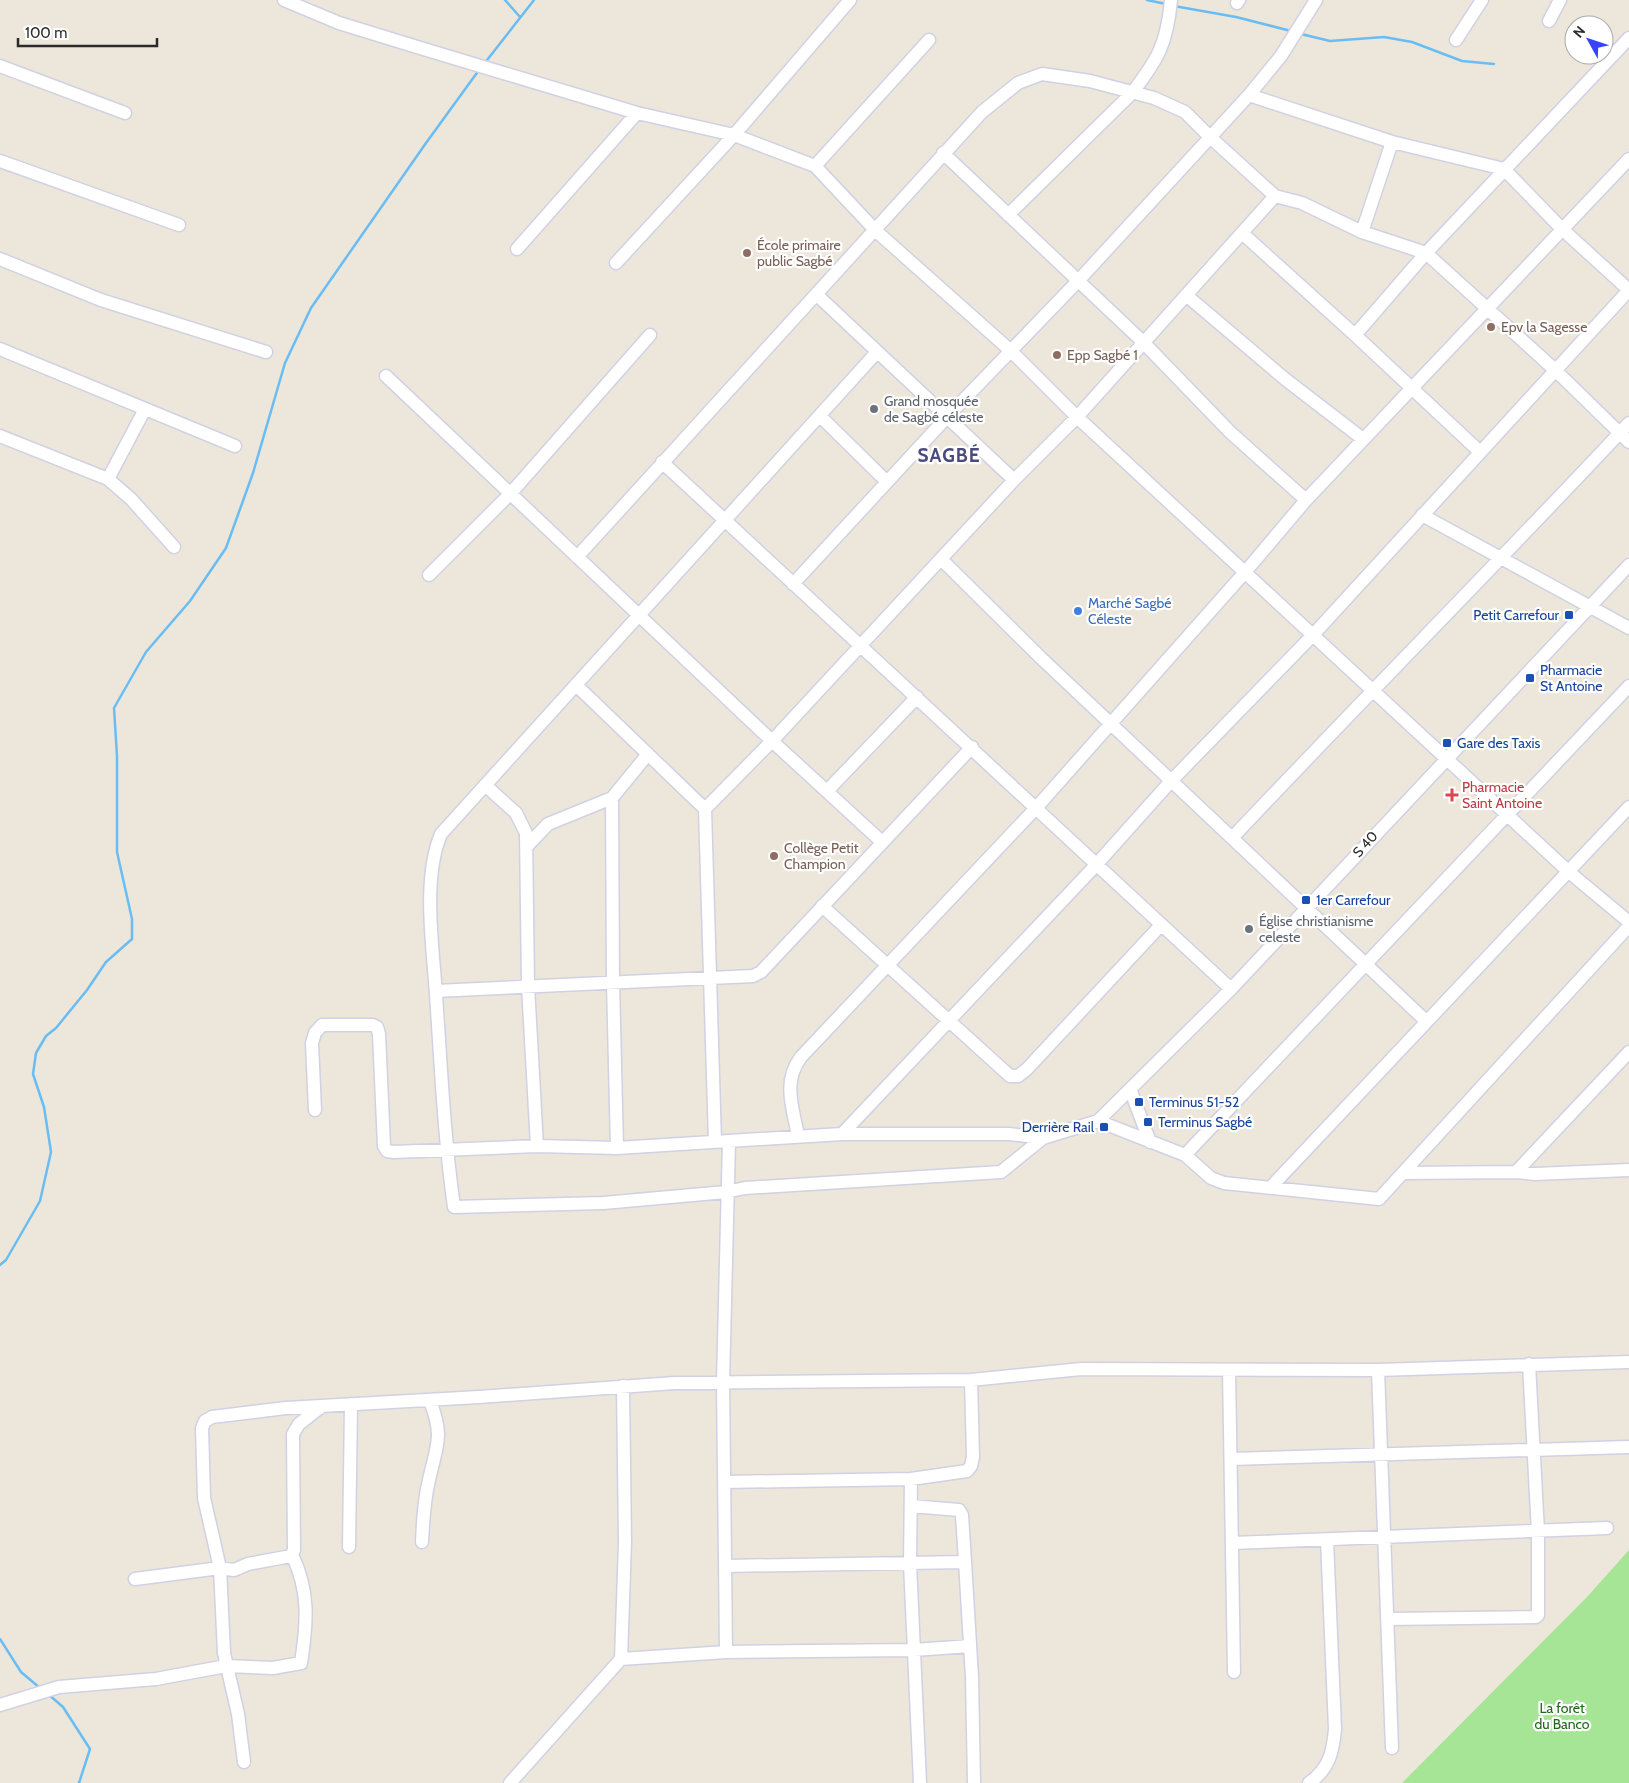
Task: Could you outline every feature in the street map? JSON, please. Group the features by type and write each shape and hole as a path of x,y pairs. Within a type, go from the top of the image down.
{"street":[{"path":"284,0 339,23 636,113 734,135 815,166 876,231 1011,351 1077,417 1447,756 1569,872 1629,924 1379,1198 1224,1183 1211,1178 1185,1155 1098,1121 1043,1138 1001,1172 744,1188 726,1192 603,1203 454,1207 446,1150 436,991 432,886 436,845 441,834 877,352"},
{"path":"616,263 734,135 850,0"},
{"path":"1008,215 1132,93 1149,71 1164,42 1171,0"},
{"path":"793,584 947,418 1078,281 1249,95 1280,56 1316,0"},
{"path":"1456,40 1482,0"},
{"path":"1548,21 1560,0"},
{"path":"1355,335 1426,253 1629,38"},
{"path":"815,166 929,40"},
{"path":"0,66 125,113"},
{"path":"577,556 817,296 943,153 982,112 1030,77 1042,74 1070,77 1154,98 1185,112 1275,196 1302,203 1362,232 1426,253 1554,369 1629,442"},
{"path":"842,1134 1096,865 1171,781 1314,635 1554,369 1629,290 1562,229 1504,169 1392,142 1249,95"},
{"path":"517,249 636,113"},
{"path":"1362,232 1392,142"},
{"path":"943,153 1142,341 1230,432 1306,500"},
{"path":"798,1136 789,1080 792,1068 1036,808 1246,571 1306,500 1629,159"},
{"path":"0,161 178,225"},
{"path":"705,809 861,647 1014,480 1077,417 1142,341 1275,196"},
{"path":"1242,233 1480,452"},
{"path":"0,259 102,300 266,352"},
{"path":"1186,295 1284,379 1363,439"},
{"path":"817,296 1014,480"},
{"path":"429,575 510,494 650,335"},
{"path":"0,349 235,446"},
{"path":"386,376 772,741 882,842"},
{"path":"108,479 145,409"},
{"path":"820,416 887,482"},
{"path":"1232,838 1373,690 1442,622 1629,423"},
{"path":"0,437 108,479 131,499 174,547"},
{"path":"662,462 725,522 972,747 1096,865 1231,989"},
{"path":"1422,515 1629,628"},
{"path":"941,559 1041,658 1426,1021"},
{"name":"S 40","path":"1098,1121 1231,989 1447,756 1629,565"},
{"path":"576,685 705,809 708,978 714,1142"},
{"path":"1185,1155 1510,815 1629,686"},
{"path":"827,791 917,697"},
{"path":"436,991 753,976 761,972 972,747"},
{"path":"527,846 548,824 612,798 648,754"},
{"path":"485,785 516,813 526,833 528,986 537,1146"},
{"path":"612,798 613,982 617,1148"},
{"path":"1270,1188 1629,806"},
{"path":"822,906 889,964 999,1068 1010,1076 1018,1076 1161,924"},
{"path":"315,1110 312,1043 316,1033 322,1025 373,1025 379,1034 384,1146 387,1151 537,1146 617,1148 842,1134 1009,1134 1043,1138"},
{"path":"1516,1172 1629,1052"},
{"path":"1130,1089 1150,1142"},
{"path":"726,1652 723,1382 726,1192 729,1141"},
{"path":"1403,1173 1516,1172 1535,1174 1629,1170"},
{"path":"244,1762 238,1714 226,1666 220,1611 220,1568 204,1498 201,1439 205,1422 212,1417 229,1413 351,1404 623,1386 723,1382 971,1380 1081,1370 1378,1370 1629,1362"},
{"path":"1387,1619 1536,1617 1540,1612 1538,1532 1532,1450 1529,1364"},
{"path":"1229,1370 1234,1672"},
{"path":"1378,1370 1392,1748"},
{"path":"724,1482 911,1479 958,1474 967,1471 972,1466 971,1380"},
{"path":"510,1783 621,1659 625,1542 623,1386"},
{"path":"422,1542 425,1502 439,1442 438,1421 430,1400"},
{"path":"348,1547 351,1404"},
{"path":"0,1705 59,1687 156,1679 226,1666 274,1668 301,1663 306,1620 304,1584 292,1555 294,1550 293,1434 300,1424 322,1406"},
{"path":"1231,1458 1628,1447"},
{"path":"911,1479 910,1564 920,1783"},
{"path":"911,1506 959,1510 962,1515 970,1646 974,1783"},
{"path":"1232,1543 1607,1528"},
{"path":"1309,1783 1320,1775 1329,1762 1334,1739 1327,1540"},
{"path":"135,1579 220,1568 234,1570 248,1564 271,1562 292,1555"},
{"path":"725,1566 965,1562"},
{"path":"621,1659 726,1652 914,1650 970,1646"}],"green space":[{"name":"La forêt du Banco","path":"1629,1550 1629,1783 1402,1783 1587,1597"}],"waterway":[{"path":"505,0 520,17"},
{"path":"484,64 534,0"},
{"path":"1147,0 1166,4"},
{"path":"1174,6 1236,17 1291,31"},
{"path":"1301,34 1330,41 1384,37 1412,42 1462,61 1494,64"},
{"path":"0,1265 6,1260 40,1201 51,1152 44,1107 33,1074 36,1053 46,1036 56,1028 87,990 106,962 132,939 132,919 117,852 117,756 114,708 146,652 190,601 226,548 253,473 285,363 311,308 479,70"},
{"path":"0,1639 21,1672 40,1688"},
{"path":"48,1694 63,1707 90,1749 79,1783"}],"place":[{"name":"École primaire public Sagbé","path":"747,253"},
{"name":"Epv la Sagesse","path":"1491,327"},
{"name":"Epp Sagbé 1","path":"1057,355"},
{"name":"Grand mosquée de Sagbé céleste","path":"874,409"},
{"name":"Marché Sagbé Céleste","path":"1078,611"},
{"name":"Petit Carrefour","path":"1569,615"},
{"name":"Pharmacie St Antoine","path":"1530,678"},
{"name":"Gare des Taxis","path":"1447,743"},
{"name":"Pharmacie Saint Antoine","path":"1452,795"},
{"name":"Collège Petit Champion","path":"774,856"},
{"name":"1er Carrefour","path":"1306,900"},
{"name":"Église christianisme celeste","path":"1249,929"},
{"name":"Terminus 51-52","path":"1139,1102"},
{"name":"Terminus Sagbé","path":"1148,1122"},
{"name":"Derrière Rail","path":"1104,1127"}],"district":[{"name":"SAGBÉ","path":"949,455"}]}
